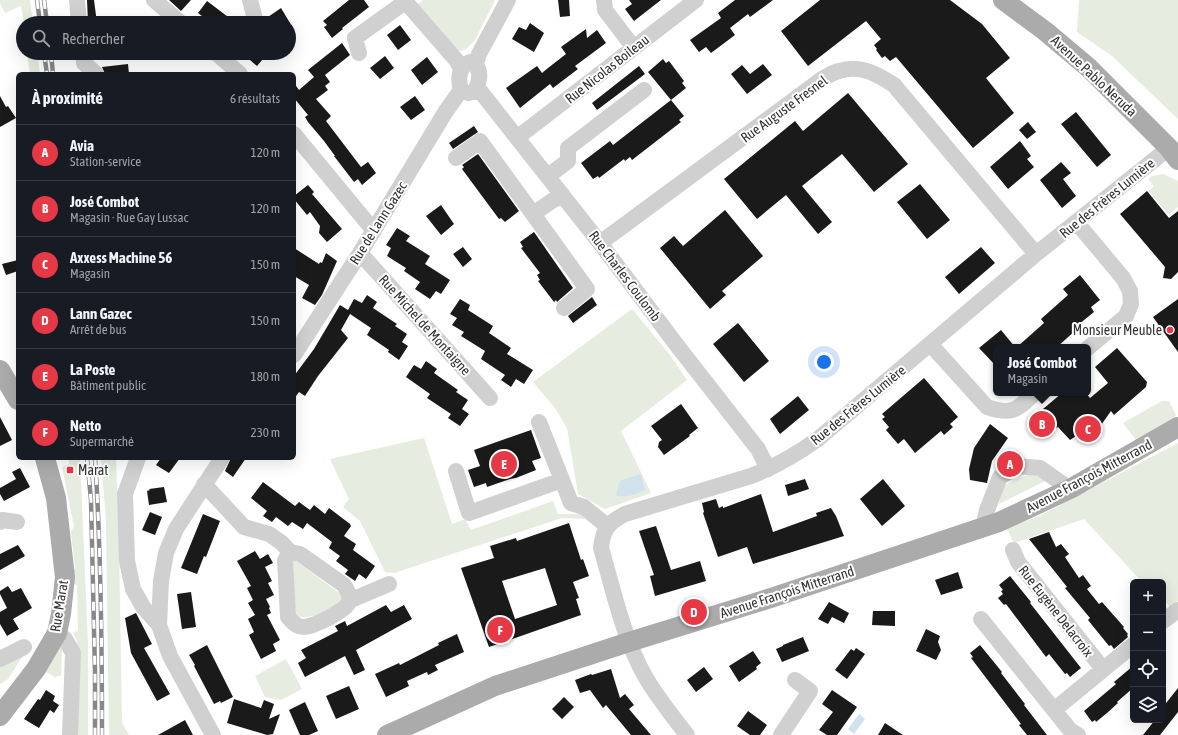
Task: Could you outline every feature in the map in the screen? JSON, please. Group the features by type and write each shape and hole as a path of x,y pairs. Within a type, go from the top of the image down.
{"main road":[{"name":"Avenue Pablo Neruda","path":"1003,0 1045,31 1089,68 1173,154"},
{"path":"0,370 16,397"},
{"name":"Avenue François Mitterrand","path":"387,735 495,686 774,597 999,522 1070,489 1178,427"},
{"name":"Rue Marat","path":"1,707 36,669 57,634 61,614 65,577 56,498 46,460"},
{"name":"Rue Marat","path":"1,707 9,690 30,660 46,629 59,526"}],"street":[{"path":"77,0 79,16"},
{"path":"154,0 173,16"},
{"path":"250,0 254,16"},
{"path":"359,53 355,38 405,1 457,61 468,67 479,70 479,83 475,91 468,93 461,90 459,82 468,67 479,54 508,0"},
{"path":"604,0 605,10 634,48"},
{"name":"Rue Nicolas Boileau","path":"518,137 696,0"},
{"path":"84,60 84,63 94,72"},
{"path":"233,60 239,72"},
{"name":"Rue Auguste Fresnel","path":"600,243 822,79 839,70 861,69 879,75 894,85 1036,254"},
{"name":"Rue Charles Coulomb","path":"477,87 518,137 758,449 768,469"},
{"name":"Rue de Lann Gazec","path":"296,352 374,231 446,111 461,90"},
{"path":"548,176 568,161 568,148 644,90"},
{"path":"296,136 374,231"},
{"path":"456,158 480,141 533,214 587,290 564,308"},
{"name":"Rue des Frères Lumière","path":"607,526 625,514 751,476 796,455 818,439 1036,254 1173,154"},
{"path":"533,214 562,194"},
{"path":"1077,223 1123,278 1130,291 1131,304 1126,316 1091,345"},
{"name":"Rue Michel de Montaigne","path":"360,253 490,398"},
{"path":"931,344 987,407 1000,412 1016,409 1032,396"},
{"path":"539,422 571,502 584,507 607,526 602,537 601,548 629,642 646,678 687,735"},
{"path":"137,460 125,494 127,562 133,589 143,607 159,625 170,656 213,735"},
{"path":"159,625 161,581 166,553 176,529 221,460"},
{"path":"983,528 986,510 1000,477 1017,466 1040,468 1070,489"},
{"path":"456,471 469,513 562,480"},
{"path":"204,484 244,527 269,534 282,543 290,552 300,554 344,585 348,591 350,601"},
{"path":"0,522 2,520 17,522"},
{"name":"Rue Eugène Delacroix","path":"1013,550 1018,562 1103,669"},
{"path":"290,552 285,560 288,617 294,624 303,627 316,624 345,608 350,601 389,584"},
{"path":"1166,619 1178,610"},
{"path":"981,619 1070,730 1078,735"},
{"path":"57,634 65,639 72,653 70,735"},
{"path":"0,659 24,647"},
{"path":"1054,710 1130,647"},
{"path":"781,735 810,691 795,680"}],"shaded area":[{"path":"0,0 30,0 32,16 23,16 21,6 5,13"},
{"path":"423,0 495,0 475,40 465,50 458,51 415,7"},
{"path":"1079,0 1178,0 1178,119 1112,56 1077,32"},
{"path":"28,60 38,60 40,72 30,72"},
{"path":"1163,174 1178,181 1178,207 1168,215 1149,191 1154,186 1148,179 1152,176"},
{"path":"632,309 670,355 687,380 621,431 651,493 605,509 578,494 567,428 555,408 533,382"},
{"path":"1162,401 1169,401 1176,415 1173,420 1136,440 1123,423"},
{"path":"424,438 452,524 465,519 471,530 553,501 558,514 583,514 584,519 562,518 394,573 385,572 360,521 343,507 349,499 330,459"},
{"path":"1178,443 1178,601 1170,607 1166,602 1166,579 1139,579 1084,519 1014,543 1007,529 1041,515"},
{"path":"69,460 80,460 88,645 88,735 75,735 77,641 73,633 78,631 77,585 71,583 71,570 75,569 71,532 74,526 62,467 69,464"},
{"path":"101,460 116,460 122,723 129,735 109,735 106,520"},
{"path":"1029,474 1049,479 999,504 1003,486"},
{"path":"293,559 338,592 343,593 340,604 312,616 294,616"},
{"path":"59,647 62,649 61,676 57,676 56,678 46,672"},
{"path":"24,654 8,679 0,684 0,667"},
{"path":"286,659 302,689 281,700 265,697 255,676"}],"water":[{"path":"641,474 645,490 627,496 616,495 620,481"},
{"path":"859,714 865,719 854,734 848,729"}],"building":[{"path":"87,0 94,0 96,16 88,16"},
{"path":"169,0 191,0 181,11"},
{"path":"349,0 364,0 369,7 342,28 343,29 332,38 324,27 327,25 323,21"},
{"path":"558,0 569,0 570,16 560,17"},
{"path":"629,0 661,0 634,21 625,9 632,4"},
{"path":"735,0 773,0 750,17 748,14 730,28 735,35 711,53 706,47 699,52 690,40 721,18 718,13"},
{"path":"820,0 950,0 982,24 1010,58 986,78 1014,113 973,148 896,57 890,61 885,56 882,58 874,45 881,39 866,21 808,66 781,31"},
{"path":"207,1 227,16 202,16 198,13"},
{"path":"281,8 286,16 269,16"},
{"path":"530,23 544,33 534,52 512,39 519,27 526,30"},
{"path":"400,25 411,40 398,50 387,35"},
{"path":"586,29 587,38 597,30 606,43 575,66 578,69 553,88 550,84 520,108 506,88 537,66 542,73 566,54 561,47"},
{"path":"342,43 350,55 325,75 330,82 325,86 328,90 316,99 331,116 326,121 361,167 368,162 376,173 362,185 358,179 354,182 308,122 305,117 308,115 296,100 296,86 299,90 314,77 308,70"},
{"path":"385,56 394,68 380,79 370,68"},
{"path":"427,57 438,72 422,85 411,70"},
{"path":"663,59 666,63 669,61 684,81 682,83 686,88 671,100 648,72"},
{"path":"250,60 262,60 257,66"},
{"path":"128,64 129,72 104,72 102,67"},
{"path":"763,64 772,75 747,94 731,74 742,65 750,74"},
{"path":"639,66 645,74 597,110 592,103"},
{"path":"848,93 908,164 874,192 842,154 802,186 832,222 818,234 786,195 757,219 724,179 795,121 803,131"},
{"path":"0,96 6,107 8,106 16,118 0,127"},
{"path":"415,96 425,110 411,120 400,107"},
{"path":"671,100 684,116 679,120 681,122 632,160 630,157 625,161 624,159 599,178 598,176 593,179 581,163 610,141 613,145"},
{"path":"1076,112 1111,155 1097,167 1061,124"},
{"path":"1028,122 1036,132 1027,139 1019,130"},
{"path":"474,126 478,132 453,149 449,143"},
{"path":"1020,141 1031,156 1027,159 1034,167 1008,189 990,167"},
{"path":"478,154 519,211 505,222 501,218 499,219 462,169 464,167 462,165"},
{"path":"1061,162 1071,173 1063,179 1076,196 1062,208 1040,180"},
{"path":"920,184 950,220 927,239 897,202"},
{"path":"308,185 314,192 312,194 342,229 327,242 319,233 320,226 310,212 307,215 296,201 296,194"},
{"path":"1147,191 1169,218 1178,211 1178,272 1171,279 1163,278 1165,267 1120,214"},
{"path":"441,205 454,224 441,235 426,216"},
{"path":"725,210 763,256 722,291 726,295 710,309 660,248 674,236 683,246"},
{"path":"397,228 410,236 406,241 430,256 425,264 450,280 441,294 436,291 430,299 415,289 420,282 404,271 406,268 387,256 391,248 386,245"},
{"path":"534,232 573,288 557,302 556,300 554,302 538,281 540,280 537,275 540,273 521,248 523,247 520,242"},
{"path":"463,247 472,259 463,267 453,254"},
{"path":"981,247 995,263 959,294 945,277"},
{"path":"296,249 319,264 320,262 322,263 326,253 337,261 322,295 315,305 302,298 309,285 296,277"},
{"path":"16,260 16,272 6,275 2,264"},
{"path":"1080,275 1100,300 1091,307 1094,312 1073,329 1075,331 1060,344 1020,344 1044,323 1041,319 1068,295 1063,289"},
{"path":"367,295 377,302 373,308 397,324 395,326 407,334 402,342 408,346 399,360 388,352 389,350 367,335 371,328 350,314 341,330 348,338 318,376 305,396 299,392 296,396 296,373 314,349 340,305 348,310 354,299 362,303"},
{"path":"592,297 597,305 573,323 568,316"},
{"path":"460,299 470,305 468,310 493,326 489,333 511,348 507,354 533,370 524,384 516,379 511,387 501,380 505,375 481,359 485,351 461,336 464,332 452,325 457,318 450,314"},
{"name":"Monsieur Meuble","path":"1178,299 1178,352 1153,317"},
{"path":"738,323 769,361 744,382 713,344"},
{"path":"1001,330 1013,344 993,344 993,363 979,348"},
{"path":"1117,348 1147,382 1146,387 1114,415 1111,411 1099,428 1079,440 1076,436 1070,440 1058,427 1045,436 1031,419 1058,396 1088,396 1090,398 1108,383 1095,367"},
{"path":"426,361 437,369 434,373 458,390 456,392 468,400 462,409 469,414 460,426 448,418 451,414 427,398 430,394 406,377 414,365 421,369"},
{"path":"924,378 958,417 950,424 953,427 944,435 941,431 915,453 904,439 898,444 886,430 889,427 882,419 885,417 882,414"},
{"path":"798,396 809,410 780,434 770,419"},
{"path":"681,404 698,428 689,435 690,436 664,455 658,447 659,442 662,440 651,426"},
{"path":"0,417 12,440 0,446"},
{"path":"990,424 1008,438 992,461 987,483 970,480 969,469 974,448"},
{"path":"531,430 541,458 532,461 536,470 487,487 486,483 474,487 468,470 480,466 474,450"},
{"path":"160,460 179,460 169,473 156,465"},
{"path":"230,460 245,460 233,477 225,471"},
{"path":"20,468 30,487 4,501 0,494 0,488 16,479 12,472"},
{"path":"805,479 809,489 788,496 785,485"},
{"path":"883,479 905,506 882,526 860,499"},
{"path":"263,482 295,506 299,502 310,510 314,505 325,514 329,508 350,524 351,526 344,536 356,544 353,550 375,566 366,579 359,574 355,581 345,574 348,570 336,561 340,556 329,548 332,542 307,523 303,529 292,522 288,526 276,517 272,522 263,516 267,511 251,498"},
{"path":"164,487 167,502 149,505 147,491 150,490 149,489"},
{"path":"761,494 773,532 817,516 816,513 831,508 844,536 753,564 747,547 718,557 703,513 702,503 716,499 719,508 723,506 723,508"},
{"path":"150,512 162,517 155,535 142,530"},
{"path":"203,514 220,521 206,557 204,556 197,574 181,568"},
{"path":"569,523 581,560 583,559 589,576 573,582 579,598 576,599 581,615 489,647 461,568 494,558 490,546 516,538 517,541","holes":["545,568 557,605 515,619 502,581"]},
{"path":"656,526 671,570 700,561 706,581 655,596 650,576 654,575 639,531"},
{"path":"1049,532 1056,547 1061,544 1069,554 1065,557 1079,578 1083,575 1091,586 1087,589 1099,604 1102,602 1124,627 1123,628 1128,634 1128,637 1114,649 1111,645 1109,646 1088,620 1090,618 1065,588 1067,587 1029,539"},
{"path":"18,545 25,556 0,570 0,554"},
{"path":"255,551 260,559 268,554 273,563 265,567 272,581 268,583 274,595 266,599 271,613 267,615 280,640 273,644 276,651 261,659 249,635 254,632 248,619 255,615 248,603 253,600 247,588 251,586 237,561"},
{"path":"958,572 963,588 941,595 935,580"},
{"path":"1010,576 1081,668 1070,677 1067,673 1065,674 1049,654 1046,657 1006,604 1004,605 998,598 1003,594 1001,591 1003,590 999,585"},
{"path":"8,586 12,592 21,588 32,608 13,619 19,629 7,636 0,624 0,612 7,608 0,591"},
{"path":"191,592 196,627 182,629 177,594"},
{"path":"829,602 849,613 844,623 832,617 828,624 818,619"},
{"path":"386,605 391,612 404,605 412,619 356,650 365,670 354,675 345,656 305,677 298,663 306,658 301,650 338,631 335,626 345,621 347,626"},
{"path":"873,611 895,611 895,626 872,625"},
{"path":"136,613 152,644 144,648 170,694 157,701 131,653 125,618"},
{"path":"926,629 940,636 938,642 941,650 936,660 916,651"},
{"path":"457,634 464,652 435,665 438,670 428,675 427,672 407,681 409,686 386,697 375,674 399,663 400,665"},
{"path":"803,637 809,651 782,662 776,649"},
{"path":"207,645 233,697 221,703 220,701 214,704 189,655"},
{"path":"980,645 1002,672 1001,673 1047,735 1027,735 1019,725 1021,724 971,658 973,657 970,653"},
{"path":"856,648 865,654 847,679 835,670 851,649 854,651"},
{"path":"753,651 761,663 756,667 757,669 739,682 729,666"},
{"path":"704,667 713,679 696,692 687,680"},
{"path":"611,669 620,698 625,694 634,705 629,709 651,735 631,735 606,705 603,708 590,690 580,693 575,680"},
{"path":"1130,669 1130,691 1107,713 1096,722 1095,720 1092,722 1084,711 1116,684 1114,682"},
{"path":"349,686 359,709 336,719 326,696"},
{"path":"1178,688 1178,712 1160,735 1143,735 1153,723 1166,723 1166,703"},
{"path":"46,690 55,696 53,701 59,705 54,713 50,710 39,728 24,719 38,699 40,700"},
{"path":"832,690 857,707 837,735 827,735 819,730 833,712 822,704"},
{"path":"564,697 574,707 562,719 552,709"},
{"path":"234,699 261,708 264,700 274,704 269,719 280,714 273,734 267,735 227,723"},
{"path":"305,702 318,731 309,735 300,735 289,710"},
{"path":"748,711 767,725 760,735 750,735 737,726"},
{"path":"185,720 193,735 158,735"},
{"path":"885,723 903,735 878,735"}],"railway":[{"path":"37,0 39,16"},
{"path":"44,0 46,16"},
{"path":"45,60 47,72"},
{"path":"52,60 53,72"},
{"path":"87,460 91,500 95,735"},
{"path":"95,460 101,596 102,735"}],"place":[{"name":"Monsieur Meuble","path":"1170,330"},
{"name":"José Combot","path":"1042,424"},
{"name":"Axxess Machine 56","path":"1088,429"},
{"name":"La Poste","path":"504,464"},
{"name":"Avia","path":"1010,464"},
{"name":"Marat","path":"70,470"},
{"name":"Lann Gazec","path":"694,612"},
{"name":"Netto","path":"500,630"}]}
